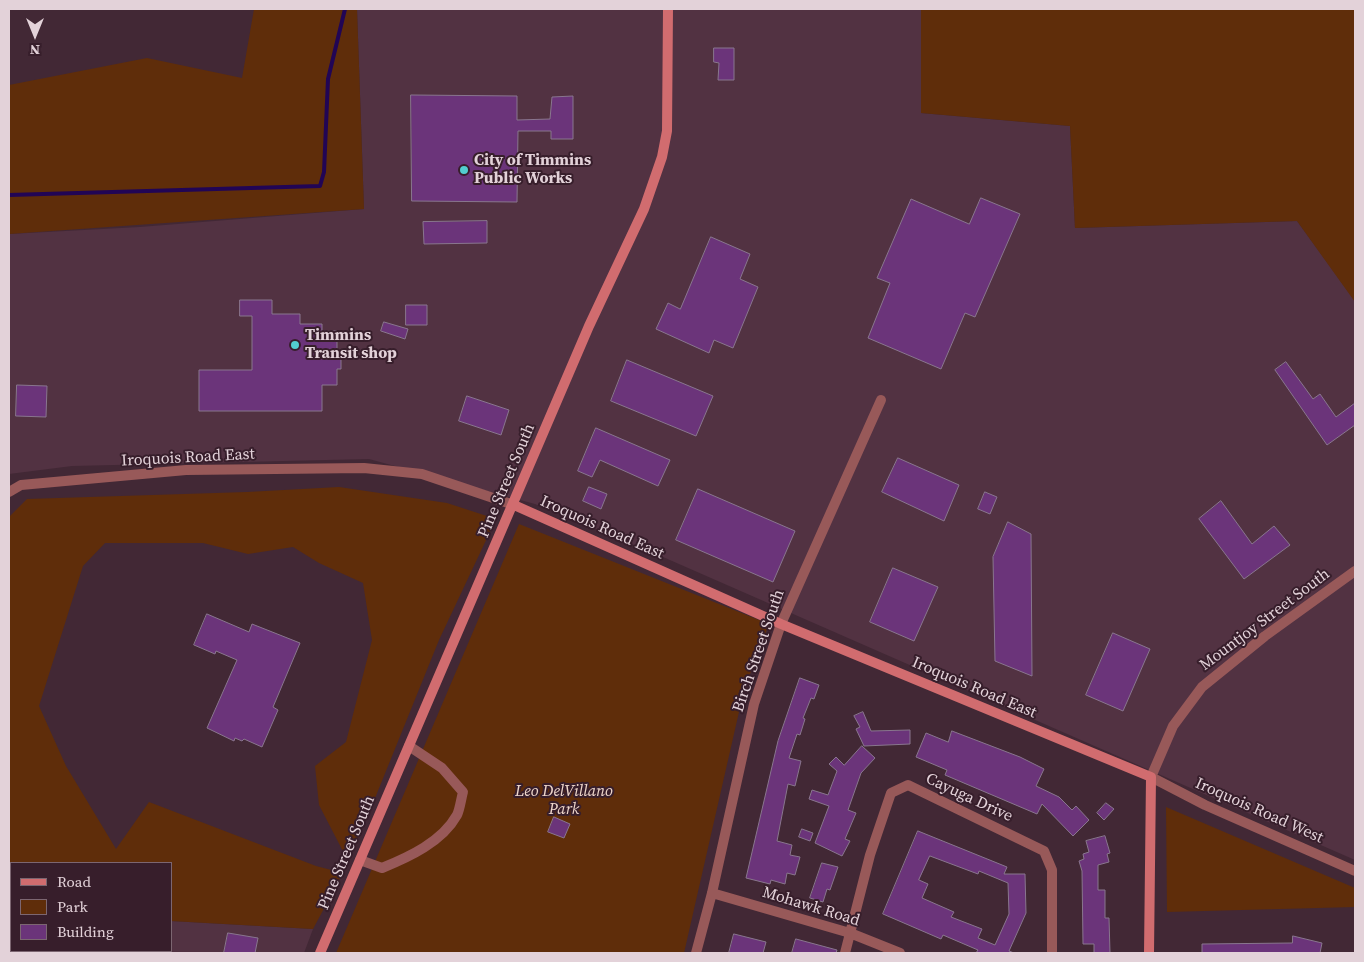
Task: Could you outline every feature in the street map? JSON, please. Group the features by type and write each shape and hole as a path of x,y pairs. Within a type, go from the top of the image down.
{"street":[{"name":"Pine Street South","path":"320,953 590,326 644,209 662,158 667,131 668,9"},
{"name":"Birch Street South","path":"696,953 712,893 754,704 781,624 881,400"},
{"name":"Iroquois Road East","path":"9,492 21,485 186,470 364,468 422,474 514,505 781,624 1150,778"},
{"name":"Mountjoy Street South","path":"1149,953 1150,778 1173,726 1202,687 1265,636 1355,571"},
{"path":"360,860 382,868 412,856 438,837 457,815 463,792 442,768 409,746"},
{"name":"Iroquois Road West","path":"1150,778 1205,805 1355,871"},
{"name":"Cayuga Drive","path":"850,933 870,855 891,794 908,785 1044,851 1052,870 1052,953"},
{"name":"Mohawk Road","path":"712,893 850,933 900,953"},
{"path":"845,953 850,933"}],"shaded area":[{"path":"357,9 921,9 921,113 1070,126 1075,228 1297,221 1355,301 1355,860 663,557 535,504 369,459 72,466 9,474 9,234 140,227 364,209"},
{"path":"172,921 313,929 304,953 52,953 172,952"}],"green space":[{"path":"254,9 357,9 364,209 9,234 9,85 147,58 242,78"},
{"path":"921,9 1355,9 1355,302 1297,221 1075,228 1070,126 921,113"},
{"path":"339,487 447,503 496,519 439,640 369,813 347,859 319,805 315,766 346,742 372,640 363,583 319,563 293,547 248,554 203,543 105,543 83,566 39,706 66,766 116,849 149,802 316,866 343,873 313,929 172,921 172,862 10,862 10,868 9,517 27,499"},
{"name":"Leo DelVillano Park","path":"519,524 769,624 744,690 684,953 336,953"},
{"path":"1166,807 1355,888 1355,907 1167,912"}],"building":[{"path":"714,48 734,48 734,80 718,80 719,63 714,62"},
{"name":"City of Timmins Public Works","path":"411,95 517,96 517,120 550,119 552,97 573,96 573,139 551,139 551,131 518,131 517,202 412,201"},
{"path":"981,198 1020,214 975,317 965,313 941,369 868,338 890,283 877,278 911,199 969,224"},
{"path":"487,221 487,243 424,244 423,222"},
{"path":"711,237 750,254 740,279 758,287 733,348 714,340 709,353 656,329 668,303 680,309"},
{"name":"Timmins Transit shop","path":"240,300 272,300 272,314 300,314 300,324 322,324 322,331 337,331 337,359 341,359 341,369 337,369 337,385 322,385 322,411 199,411 199,370 252,370 252,316 240,316"},
{"path":"406,305 427,305 427,325 406,325"},
{"path":"384,322 408,329 405,339 381,331"},
{"path":"627,360 713,396 696,436 611,401"},
{"path":"1286,362 1313,399 1320,394 1336,417 1355,403 1355,425 1327,445 1275,370"},
{"path":"17,385 47,386 46,417 16,416"},
{"path":"467,396 509,410 501,435 459,421"},
{"path":"596,428 670,460 658,486 600,460 592,477 578,471"},
{"path":"898,458 959,485 944,521 882,492"},
{"path":"589,487 607,494 601,509 583,501"},
{"path":"698,489 795,531 773,582 676,540"},
{"path":"985,492 997,497 990,514 978,509"},
{"path":"1221,501 1252,544 1274,526 1290,545 1244,579 1199,519"},
{"path":"1008,522 1031,534 1032,676 995,661 993,557"},
{"path":"893,568 938,587 914,641 870,622"},
{"path":"207,614 249,632 252,624 300,643 273,707 278,710 262,747 244,739 242,741 235,738 234,741 207,728 237,660 216,651 215,654 194,645"},
{"path":"1113,633 1150,649 1123,711 1086,695"},
{"path":"800,678 819,685 814,699 811,698 803,718 805,719 800,735 797,734 789,758 801,761 795,786 788,784 777,841 792,845 790,855 800,857 795,875 787,873 785,884 771,880 770,884 746,878 778,741"},
{"path":"863,712 871,731 910,730 910,744 864,746 856,729 860,727 854,716"},
{"path":"952,731 1020,757 1044,769 1036,786 1059,797 1072,810 1076,806 1089,820 1073,836 1042,804 1037,814 945,775 947,770 916,757 926,733 948,742"},
{"path":"862,746 875,758 861,773 848,810 856,813 845,839 850,841 842,856 815,843 829,806 809,799 812,790 828,795 837,771 829,764 836,757 844,765"},
{"path":"1106,803 1114,809 1104,820 1097,813"},
{"path":"554,817 570,824 564,838 548,832"},
{"path":"802,829 813,833 810,841 799,837"},
{"path":"918,831 1007,867 1004,874 1025,874 1026,913 1009,951 1014,953 976,953 978,950 943,935 941,939 883,914","holes":["930,856 978,874 979,871 1008,883 1009,914 995,945 978,938 982,929 951,917 954,912 922,898 928,884 919,880"]},
{"path":"1105,836 1110,853 1107,854 1109,862 1098,865 1098,890 1105,890 1105,918 1109,918 1110,953 1094,953 1094,944 1083,944 1082,871 1079,861 1084,859 1083,854 1089,852 1086,841"},
{"path":"822,863 838,867 830,890 827,889 823,902 810,898"},
{"path":"228,933 258,938 255,953 224,953"},
{"path":"734,934 766,942 763,953 729,953"},
{"path":"1293,936 1322,943 1320,953 1202,953 1202,944 1292,943"},
{"path":"796,939 837,950 836,953 792,953"}],"waterway":[{"path":"9,195 320,186 324,172 328,79 345,9"}],"place":[{"name":"City of Timmins Public Works","path":"464,170"},
{"name":"Timmins Transit shop","path":"295,345"}]}
